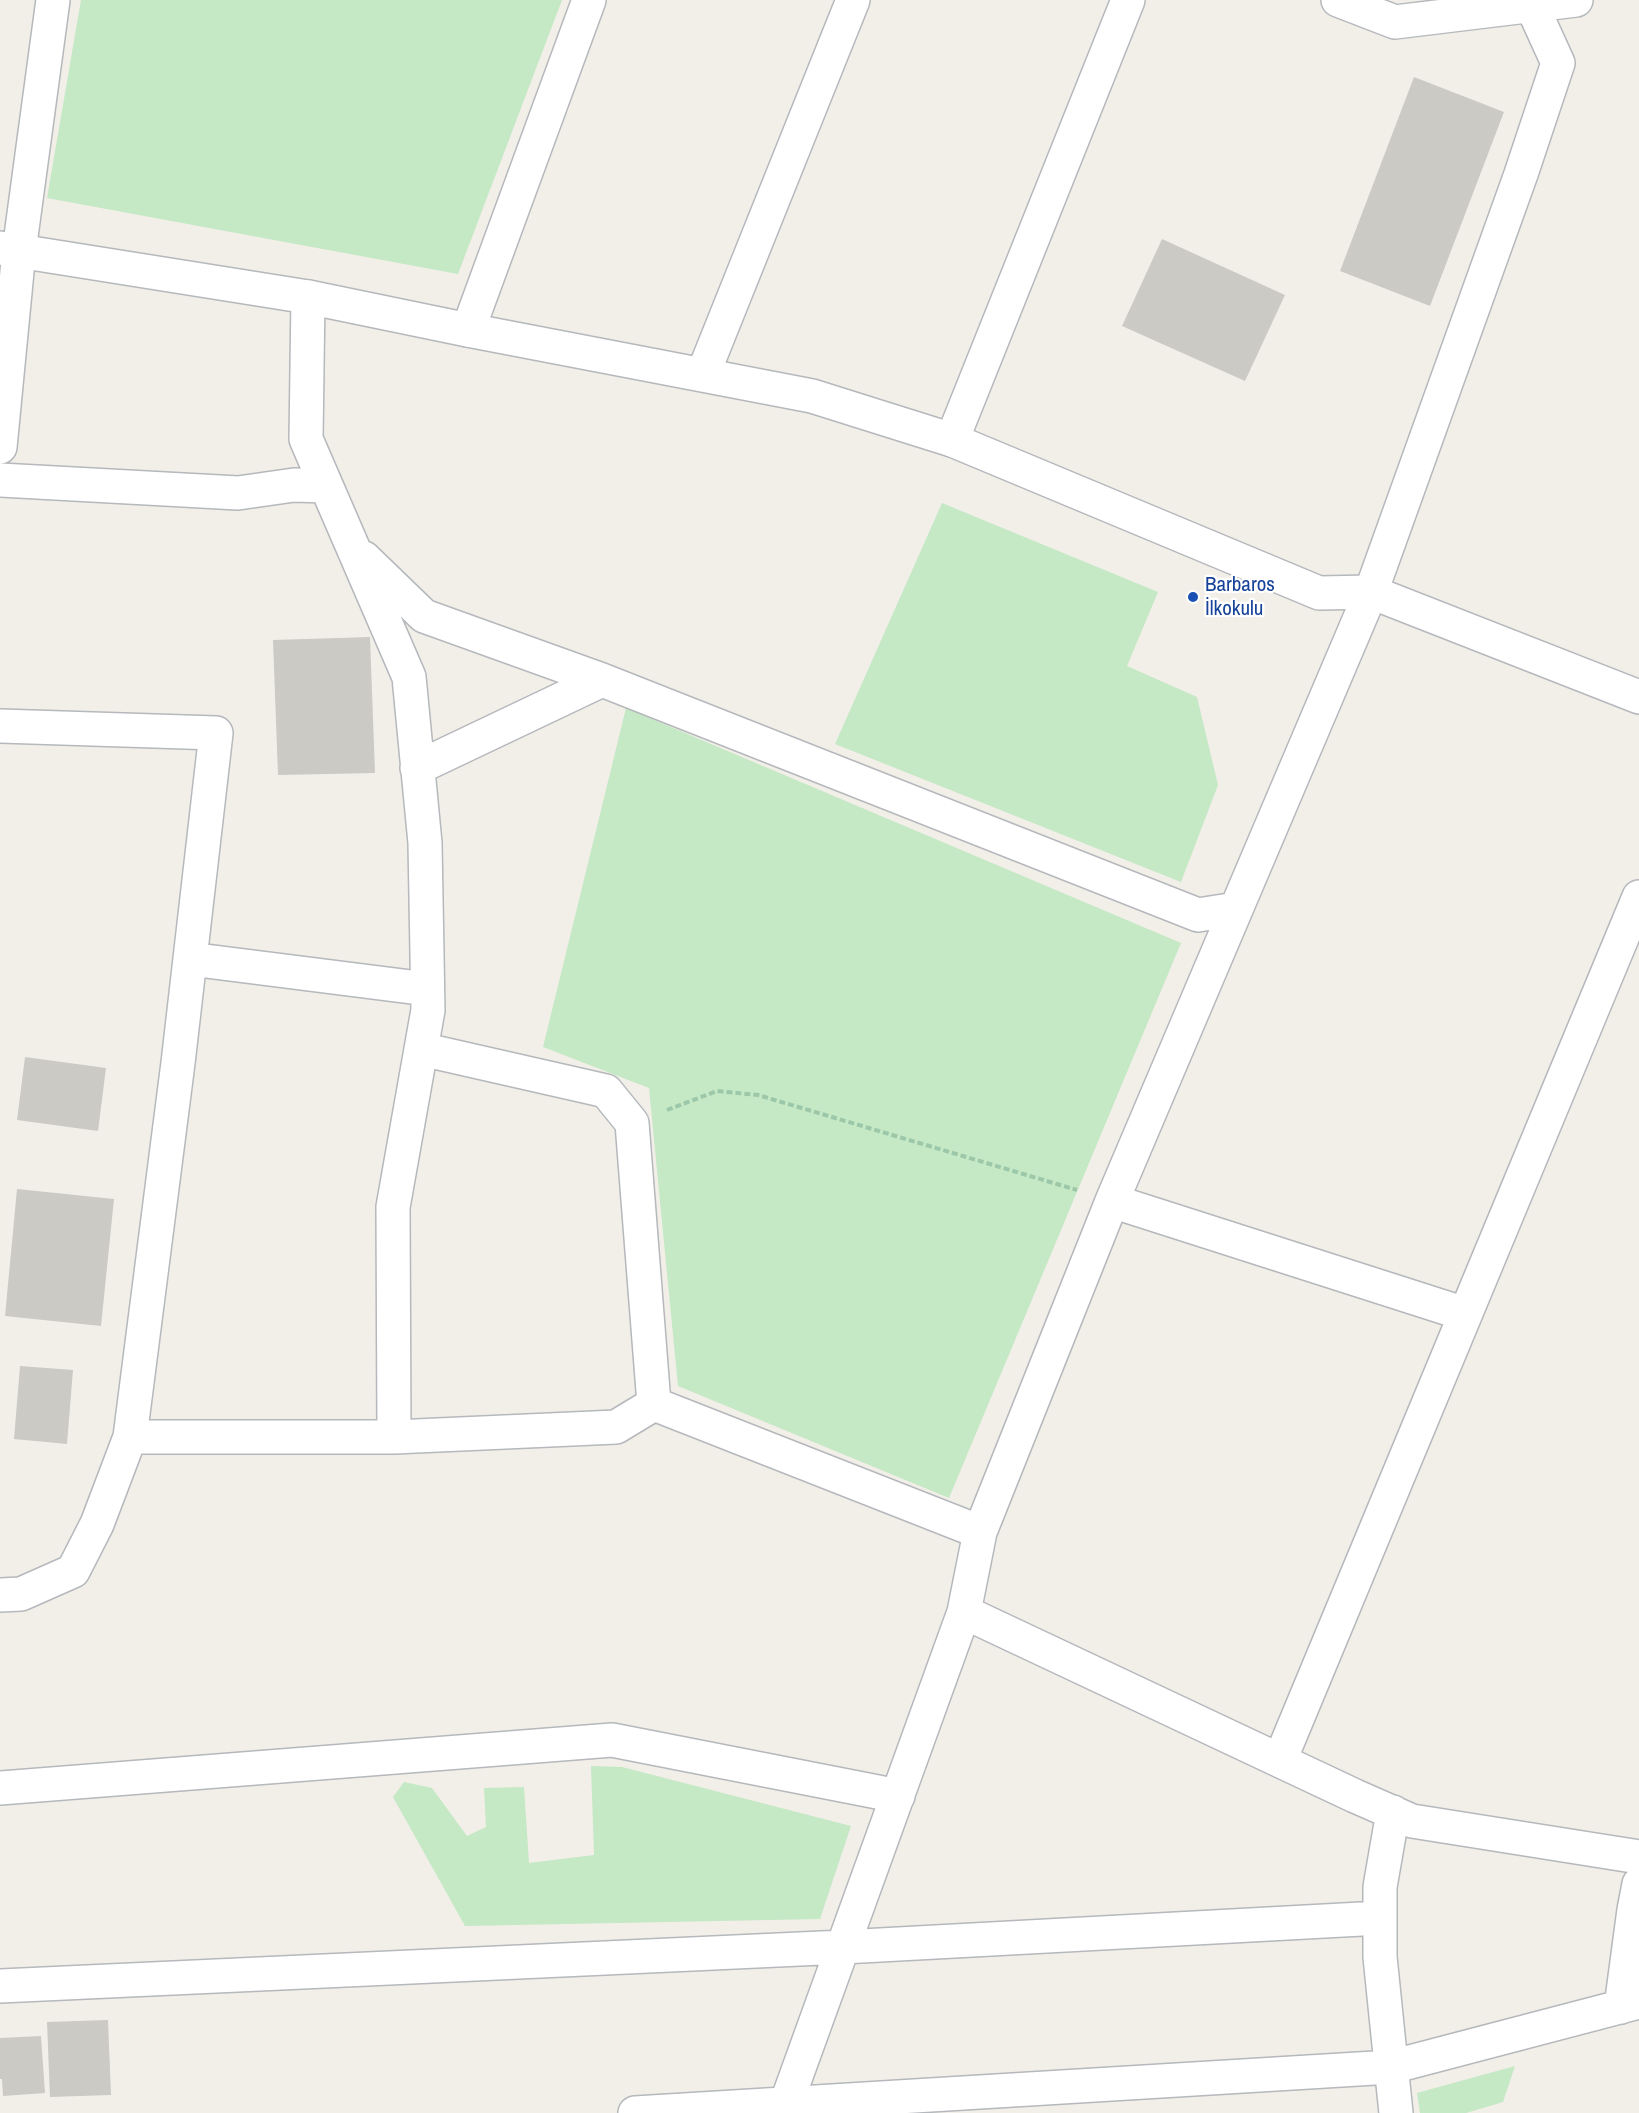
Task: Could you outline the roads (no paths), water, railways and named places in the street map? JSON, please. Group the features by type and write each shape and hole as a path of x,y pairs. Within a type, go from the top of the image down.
{"street":[{"path":"0,447 9,250 53,0"},
{"path":"468,330 589,0"},
{"path":"703,374 853,0"},
{"path":"952,440 1128,0"},
{"path":"1338,0 1395,22 1576,0"},
{"path":"786,2104 964,1612 980,1532 1112,1201 1371,592 1521,174 1558,63 1532,6"},
{"path":"9,250 308,297 812,396 952,440 1318,593 1371,592 1639,697"},
{"path":"308,297 306,439 409,677 425,843 428,1010 393,1207 394,1437"},
{"path":"0,480 238,493 294,485 326,486"},
{"path":"352,547 424,616 602,680 1198,915 1236,909"},
{"path":"417,768 602,680"},
{"path":"0,726 216,732 130,1437 97,1524 73,1571 21,1594 0,1595"},
{"path":"1281,1760 1639,897"},
{"path":"190,959 427,989"},
{"path":"421,1049 606,1091 632,1122 654,1404"},
{"path":"1112,1201 1465,1314"},
{"path":"130,1437 394,1437 616,1427 654,1404"},
{"path":"654,1404 980,1532"},
{"path":"964,1612 1412,1821 1639,1857"},
{"path":"0,1788 612,1740 898,1796"},
{"path":"1393,1812 1380,1887 1380,1958 1395,2113"},
{"path":"635,2113 1391,2067 1630,2004 1634,1910 1639,1884"},
{"path":"0,1986 843,1947 1380,1918"}],"place":[{"name":"Barbaros İlkokulu","path":"1193,597"}]}
